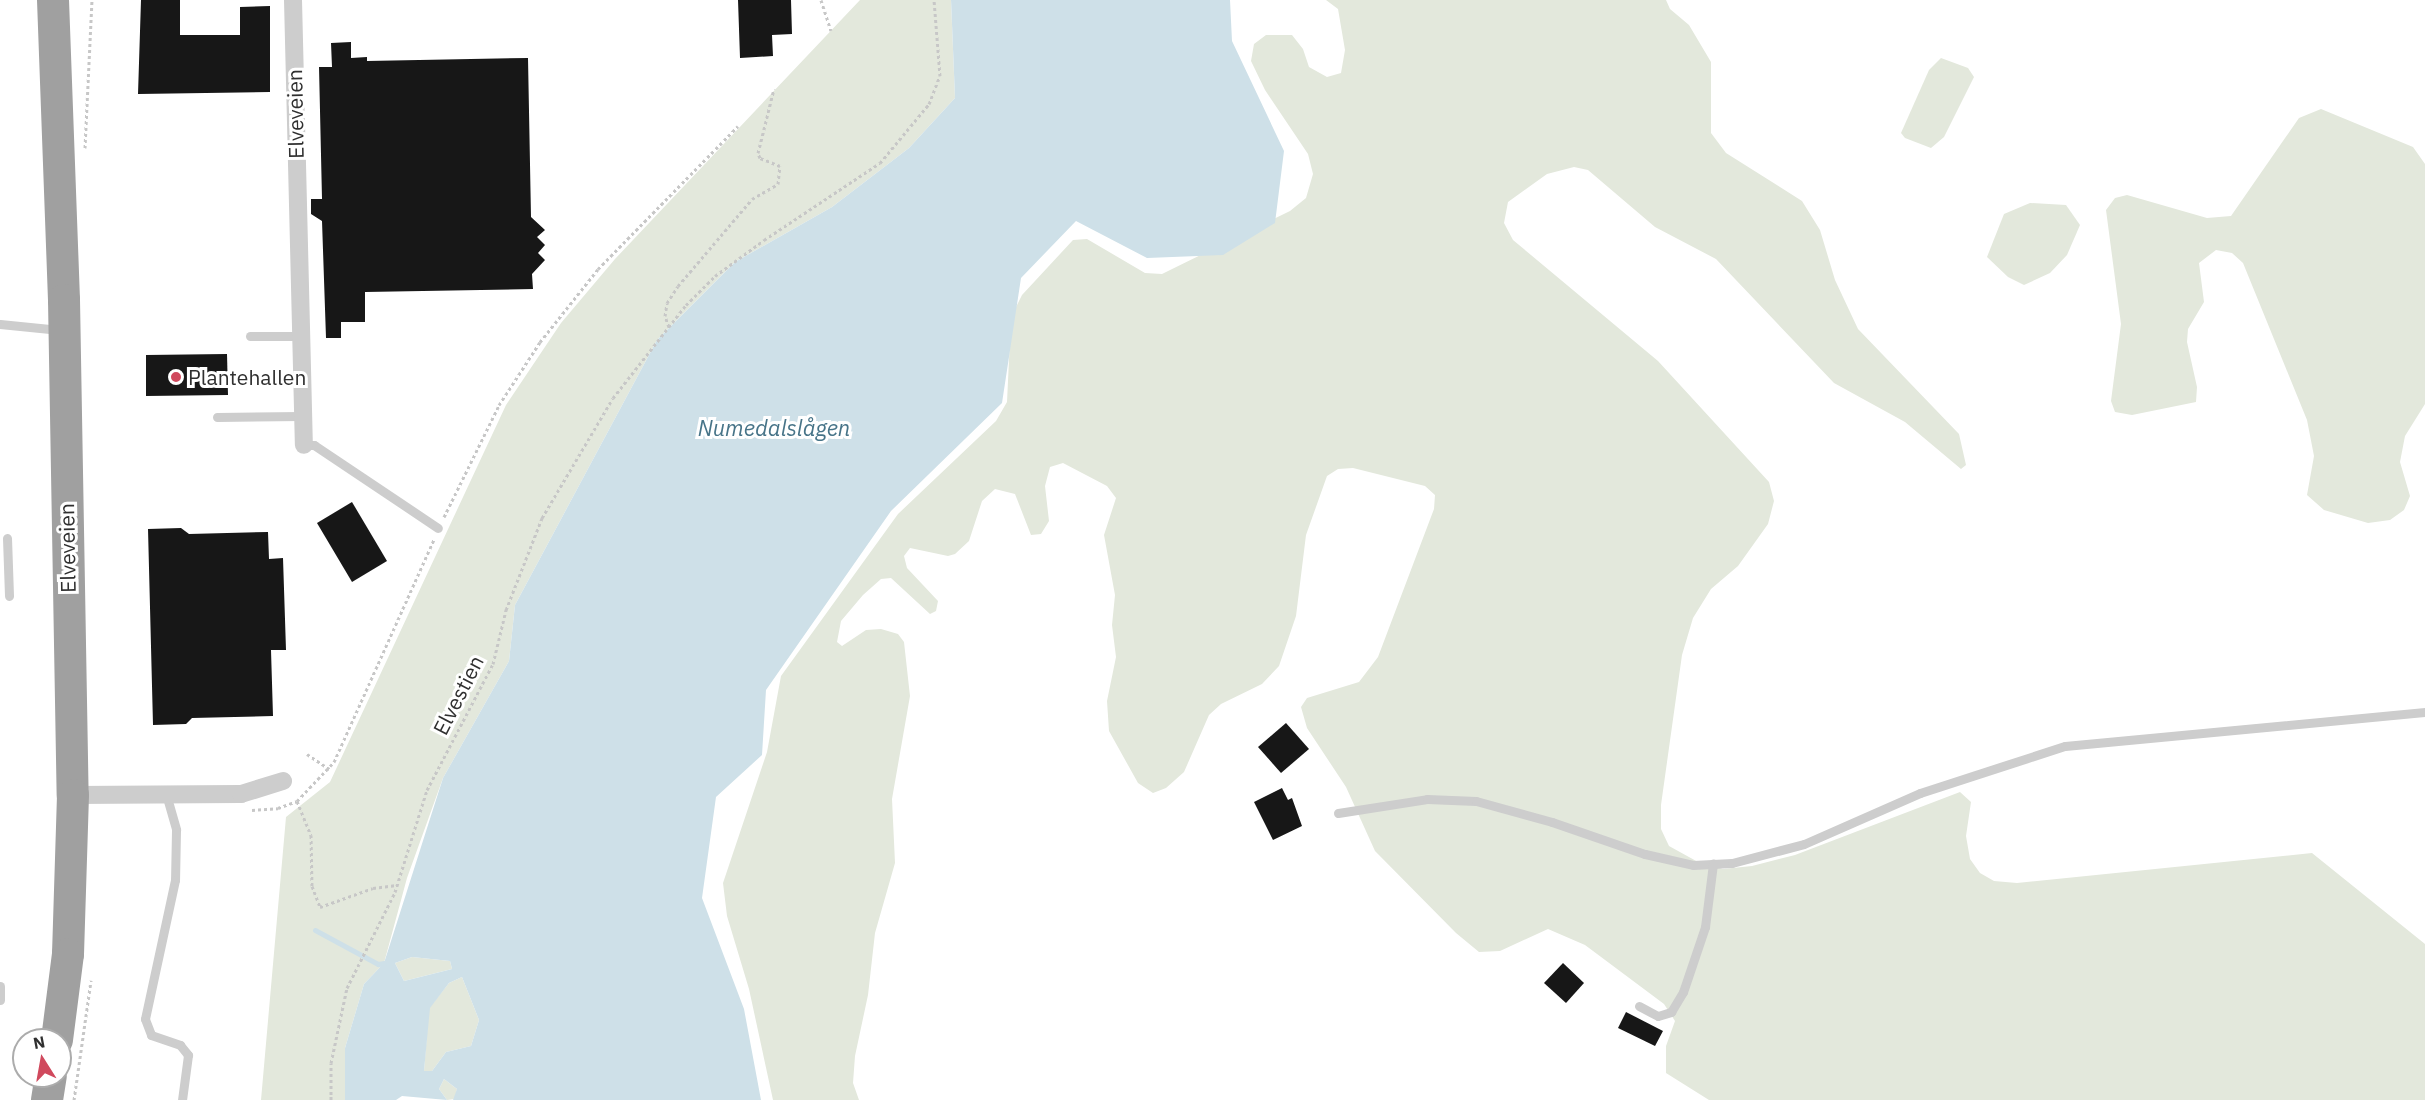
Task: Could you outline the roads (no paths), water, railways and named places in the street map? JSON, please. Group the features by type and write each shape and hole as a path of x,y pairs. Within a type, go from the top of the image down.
{"highway":[{"name":"Elveveien","path":"53,0 64,315 73,795 68,954 59,1028"},
{"name":"Elveveien","path":"64,315 73,0"}],"street":[{"name":"Elveveien","path":"293,0 304,445"},
{"path":"73,795 241,794 283,781"}],"lane":[{"path":"0,324 64,315"},
{"path":"250,336 300,336"},
{"path":"217,417 302,416"},
{"path":"304,445 314,445 438,528"},
{"path":"7,538 9,596"},
{"path":"1338,813 1427,800 1476,801 1552,822 1646,854 1693,865 1713,864 1804,844 1920,793 2065,746 2425,712"},
{"path":"166,795 176,830 175,880 145,1019 152,1035 180,1045 188,1055 182,1100"},
{"path":"1639,1006 1658,1017 1671,1012 1683,992 1705,927 1713,864"},
{"path":"0,987 0,1000"}],"water":[{"name":"Numedalslågen","path":"951,0 1230,0 1232,41 1284,151 1275,223 1223,255 1147,258 1076,221 1021,278 1002,403 891,511 766,690 762,755 716,797 702,898 744,1009 761,1100 453,1100 457,1089 444,1079 439,1089 447,1100 402,1096 396,1100 345,1100 345,1048 364,984 384,963 443,778 509,661 515,605 657,340 735,262 832,207 909,148 955,98","holes":["412,957 450,961 452,969 404,981 395,963","462,977 479,1020 471,1046 446,1052 432,1071 424,1071 430,1008 449,983"]}],"waterway":[{"path":"315,930 378,964 384,963"}],"place":[{"name":"Plantehallen","path":"176,377"}]}
